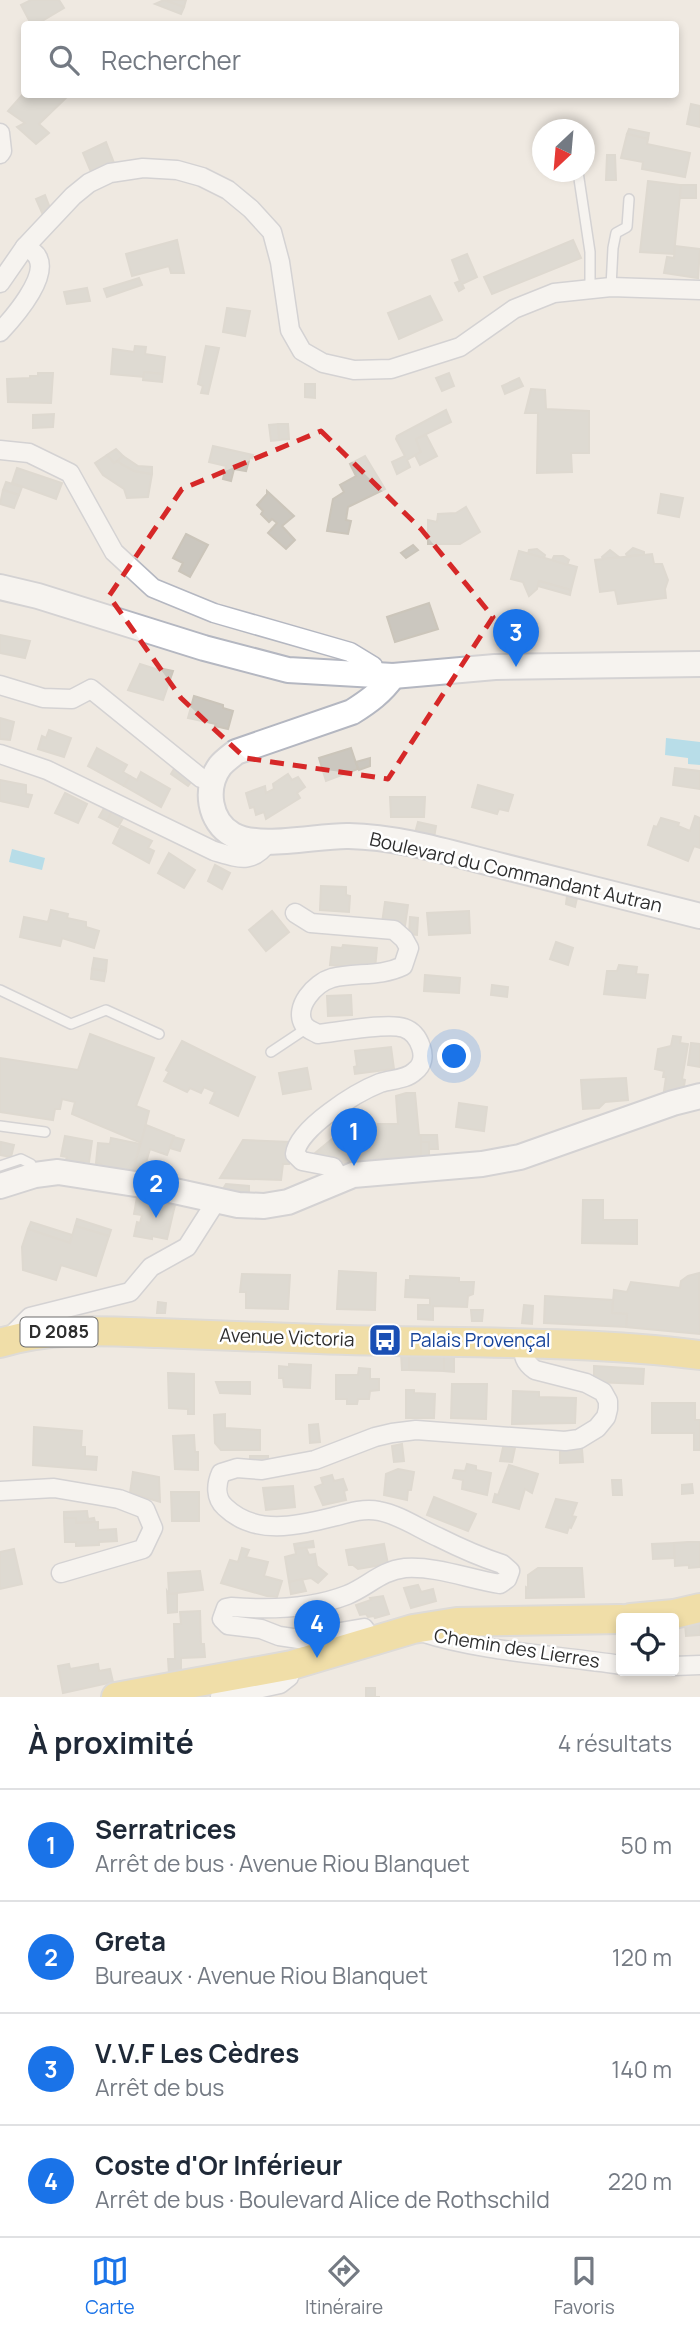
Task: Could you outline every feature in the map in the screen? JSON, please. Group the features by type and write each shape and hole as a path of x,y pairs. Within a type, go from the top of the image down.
{"main road":[{"name":"Avenue Victoria","path":"3,1342 40,1334 86,1331 641,1347 700,1355"},
{"path":"678,1613 700,1608"},
{"path":"116,1697 292,1665 413,1629 457,1622 616,1619"}],"street":[{"path":"0,133 0,155"},
{"path":"0,283 25,247 73,196 89,183 110,173 144,168 177,170 202,177 228,190 251,209 272,232 280,262 290,330 302,351 323,363 354,370 391,369 460,347 514,309 554,293 611,287 700,290"},
{"path":"0,332 36,283 40,268 37,256 25,247"},
{"path":"0,450 29,453 70,473 114,552 153,588 214,614 350,652 384,676"},
{"path":"0,587 288,670 384,676 495,667 700,664"},
{"path":"0,685 43,698 72,699 91,689 201,778 212,782 221,765 236,752 352,712 381,691 384,676"},
{"path":"0,754 47,770 214,851 237,858 253,857 263,850 268,841"},
{"name":"Boulevard du Commandant Autran","path":"212,782 214,815 222,827 243,839 268,841 345,835 383,839 441,850 700,916"},
{"path":"295,913 311,923 394,930 409,948 403,967 393,971 332,978 321,983 307,997 302,1011 302,1022 318,1034 396,1026 410,1031 418,1039 424,1057 416,1071 406,1077 379,1083 356,1096 316,1124 296,1146 295,1154 302,1161 333,1167 340,1179"},
{"path":"0,1186 35,1175 58,1172 237,1205 264,1206 288,1202 340,1179 370,1172 482,1164 520,1157 700,1096"},
{"path":"3,1342 30,1317 130,1292 151,1267 187,1247 217,1200"},
{"path":"373,1641 364,1628 299,1639 279,1636 261,1629 228,1625 222,1615 226,1608 231,1607 300,1606 327,1601 365,1586 380,1574 405,1569 442,1570 500,1584 507,1579 510,1571 502,1564 438,1537 391,1513 375,1510 357,1510 291,1526 263,1526 243,1521 221,1504 217,1486 221,1473 226,1469 262,1470 288,1466 315,1460 375,1437 416,1430 554,1440 579,1439 589,1435 606,1417 608,1401 603,1392 586,1383 535,1370 523,1357 523,1343"},
{"path":"0,1491 54,1489 119,1499 145,1509 153,1528 143,1549 61,1573"},
{"name":"Chemin des Lierres","path":"413,1629 436,1637 616,1664"},
{"path":"220,1697 281,1684 289,1677 292,1665"},
{"path":"679,1666 700,1665"}],"lane":[{"path":"580,182 590,252 590,289"},
{"path":"611,287 616,233 627,227 629,199"},
{"path":"0,990 71,1024 106,1010 159,1034"},
{"path":"271,1052 307,1028"},
{"path":"0,1126 45,1132"},
{"path":"0,1166 21,1158 31,1164 35,1175"}],"highlighted area":[{"path":"321,431 421,529 493,617 388,779 245,758 181,698 109,596 182,489"}],"water":[{"path":"666,738 700,742 700,765 688,764 688,758 665,755"},
{"path":"12,849 45,858 42,870 9,862"}],"building":[{"path":"31,0 59,0 64,8 42,21 29,21 21,5"},
{"path":"164,0 186,0 184,7"},
{"path":"164,0 184,7 181,14 155,4"},
{"path":"21,96 66,98 39,124 49,133 36,144 17,127 25,123 8,111"},
{"path":"691,104 700,106 700,127 687,124"},
{"path":"629,129 649,133 648,139 627,134"},
{"path":"627,134 648,139 647,144 690,153 685,177 642,169 643,162 621,158"},
{"path":"106,142 114,163 91,172 83,153"},
{"path":"607,155 615,155 616,180 606,180"},
{"path":"648,181 681,185 674,254 640,252"},
{"path":"681,185 696,185 696,198 680,198"},
{"path":"45,195 50,208 43,215 36,199"},
{"path":"177,240 184,273 171,273 169,266 132,276 126,254"},
{"path":"573,240 581,258 492,294 484,277"},
{"path":"675,246 700,249 698,278 664,273 667,257 674,258"},
{"path":"467,254 477,277 462,284 464,288 459,291 455,283 460,281 452,260"},
{"path":"139,278 142,285 107,297 104,289"},
{"path":"87,288 90,301 67,304 64,292"},
{"path":"430,296 442,320 399,339 388,313"},
{"path":"227,308 250,311 245,336 223,332"},
{"path":"135,346 146,347 145,354 165,357 163,374 144,372 144,377 111,374 113,349 134,352"},
{"path":"206,346 219,348 208,394 201,393 203,386 198,384"},
{"path":"144,372 163,374 162,382 143,380"},
{"path":"38,373 53,373 51,403 8,402 7,379 30,378 38,376"},
{"path":"449,373 454,386 442,391 436,378"},
{"path":"519,378 523,386 505,394 502,386"},
{"path":"305,384 315,384 315,398 305,397"},
{"path":"531,389 545,390 546,409 589,411 589,453 571,453 572,472 537,473 538,413 525,413"},
{"path":"446,410 451,422 416,439 421,452 407,460 410,467 397,474 392,462 405,456 397,436"},
{"path":"54,414 53,427 33,428 33,415"},
{"path":"278,424 288,424 289,439 279,440"},
{"path":"278,424 279,440 271,441 269,425"},
{"path":"426,435 437,456 420,465 415,455 421,452 416,439"},
{"path":"213,446 253,455 246,471 234,469 231,481 223,479 226,466 209,462"},
{"path":"116,449 123,456 114,463 107,455"},
{"path":"107,455 114,463 118,461 134,471 152,474 148,497 127,498 124,489 103,475 95,463"},
{"path":"123,456 138,466 152,467 152,474 134,471 121,464 118,461"},
{"path":"365,456 385,489 348,507 346,520 351,521 348,534 327,531 333,499 344,492 340,485 356,476 350,464"},
{"path":"17,468 62,483 56,499 12,483"},
{"path":"6,482 22,487 19,495 3,490"},
{"path":"3,490 19,495 14,508 0,504"},
{"path":"267,491 294,516 282,526 295,540 286,549 268,533 277,523 272,519 269,522 257,505"},
{"path":"661,494 683,498 679,517 658,513"},
{"path":"466,507 480,532 460,544 428,544 428,520 437,522 438,514 456,513"},
{"path":"186,534 208,545 190,577 179,571 183,563 173,558"},
{"path":"413,545 418,550 406,558 401,553"},
{"path":"633,548 644,552 644,555 627,556"},
{"path":"537,549 545,555 544,558 528,554 529,550"},
{"path":"610,550 619,557 603,559 602,557"},
{"path":"519,551 577,567 571,590 539,581 537,589 529,596 523,582 511,579"},
{"path":"652,554 654,564 662,564 668,580 666,598 618,604 615,590 600,592 595,560"},
{"path":"554,556 563,556 569,560 567,565 552,560"},
{"path":"539,581 571,590 570,595 538,586"},
{"path":"429,603 438,629 395,642 387,617"},
{"path":"0,635 30,641 25,658 0,653"},
{"path":"140,664 162,671 173,671 163,700 128,690"},
{"path":"194,696 233,711 228,729 188,718"},
{"path":"0,718 14,722 10,740 0,739"},
{"path":"49,730 71,738 64,757 38,749 42,736 46,738"},
{"path":"97,748 127,765 123,772 130,776 124,786 88,766"},
{"path":"351,748 358,769 326,781 319,758"},
{"path":"370,758 370,766 359,770 356,762"},
{"path":"177,764 195,777 188,786 171,774"},
{"path":"675,768 700,771 700,789 673,785"},
{"path":"141,772 170,789 161,807 124,786 130,776 137,780"},
{"path":"288,774 292,780 298,777 305,787 297,793 300,798 266,819 264,812 256,815 254,807 250,808 246,793 265,786 266,793 274,789 273,784"},
{"path":"0,780 26,785 26,794 32,795 28,807 0,801"},
{"path":"478,785 513,795 508,811 499,809 497,814 472,807"},
{"path":"65,793 87,804 78,823 55,813"},
{"path":"390,797 425,797 424,817 391,817"},
{"path":"107,803 114,807 107,821 99,817"},
{"path":"114,807 126,813 118,827 107,821"},
{"path":"695,816 700,818 700,848 694,846 688,861 648,845 654,826 657,827 661,818 679,823 678,826 690,831"},
{"path":"418,822 436,826 434,838 415,833"},
{"path":"121,826 152,841 148,848 154,851 149,863 113,843"},
{"path":"169,853 195,870 184,888 158,873"},
{"path":"215,865 230,873 222,889 208,881"},
{"path":"321,886 346,887 346,895 350,896 349,912 320,910"},
{"path":"567,896 577,898 575,907 566,904"},
{"path":"385,902 408,905 405,926 382,923"},
{"path":"51,910 68,914 67,918 86,922 86,927 99,931 94,948 62,938 60,946 20,937 24,917 48,922"},
{"path":"272,911 289,932 266,951 249,930"},
{"path":"469,911 470,933 429,935 427,913"},
{"path":"410,917 418,918 417,935 409,934"},
{"path":"556,942 573,948 568,965 550,959"},
{"path":"343,945 377,948 375,969 330,965 332,947 342,948"},
{"path":"94,958 107,960 106,971 92,969"},
{"path":"619,965 637,967 636,974 648,975 645,998 604,994 607,971 617,971"},
{"path":"92,969 106,971 104,981 91,979"},
{"path":"425,975 460,978 459,993 424,991"},
{"path":"492,985 508,987 507,997 491,995"},
{"path":"351,995 352,1015 328,1016 327,996"},
{"path":"90,1034 154,1058 136,1106 149,1111 141,1143 72,1114 75,1102 62,1099 60,1109 55,1109 53,1120 0,1112 0,1058 78,1070"},
{"path":"673,1036 681,1037 680,1043 688,1044 682,1079 685,1080 683,1092 663,1098 666,1077 663,1077 664,1071 655,1069 658,1049 671,1046"},
{"path":"182,1041 255,1077 238,1116 210,1103 215,1092 204,1087 201,1093 190,1088 187,1092 164,1081 169,1072 166,1070"},
{"path":"691,1043 700,1044 700,1067 688,1065"},
{"path":"391,1047 394,1069 355,1074 355,1051"},
{"path":"307,1068 311,1089 283,1094 279,1073"},
{"path":"626,1078 628,1100 605,1102 599,1108 583,1109 581,1080"},
{"path":"415,1093 421,1135 421,1161 361,1165 309,1158 332,1139 351,1139 350,1130 378,1124 398,1124 396,1096"},
{"path":"459,1103 487,1107 484,1131 456,1127"},
{"path":"146,1125 174,1136 167,1155 150,1149 142,1176 132,1174"},
{"path":"421,1135 437,1135 438,1149 429,1149 429,1142 421,1142"},
{"path":"65,1136 92,1141 89,1162 65,1162 67,1157 61,1156"},
{"path":"174,1137 184,1140 180,1151 170,1148"},
{"path":"111,1138 140,1144 132,1174 101,1168 101,1164 96,1163 98,1143 110,1144"},
{"path":"243,1140 291,1142 289,1164 283,1164 281,1180 220,1178"},
{"path":"1,1142 14,1145 11,1157 0,1155"},
{"path":"421,1142 429,1142 429,1160 421,1161"},
{"path":"226,1184 249,1186 249,1195 221,1192"},
{"path":"137,1197 175,1205 167,1239 134,1236 137,1222 140,1223 142,1215 134,1214"},
{"path":"583,1200 603,1200 603,1220 637,1220 637,1244 582,1243"},
{"path":"77,1219 111,1230 109,1236 75,1226"},
{"path":"31,1222 72,1235 70,1243 28,1229"},
{"path":"75,1226 109,1236 96,1276 61,1265 56,1280 23,1270 22,1247 28,1229 70,1243"},
{"path":"339,1271 376,1273 375,1310 337,1309"},
{"path":"699,1273 700,1334 626,1327 627,1314 612,1313 614,1290 627,1292 631,1282 680,1288 681,1281"},
{"path":"242,1274 290,1275 288,1309 246,1308 246,1292 240,1292"},
{"path":"410,1276 459,1278 459,1282 474,1282 473,1294 468,1296 467,1307 433,1306 433,1320 418,1319 418,1305 430,1305 430,1298 405,1297 406,1280 410,1280"},
{"path":"545,1296 613,1300 612,1313 627,1314 626,1327 544,1323"},
{"path":"158,1302 166,1303 165,1313 157,1313"},
{"path":"524,1305 533,1306 532,1324 522,1323"},
{"path":"471,1310 483,1310 482,1321 472,1321"},
{"path":"401,1353 409,1354 409,1370 402,1370"},
{"path":"409,1354 444,1355 444,1371 409,1370"},
{"path":"444,1355 454,1355 454,1372 444,1371"},
{"path":"289,1364 311,1365 310,1388 284,1387 283,1378 279,1378 279,1366 289,1367"},
{"path":"594,1366 644,1369 643,1384 594,1382"},
{"path":"359,1368 370,1369 370,1379 379,1379 379,1390 370,1391 369,1399 358,1399 357,1404 347,1404 347,1399 336,1399 336,1375 358,1375"},
{"path":"168,1373 194,1374 194,1414 188,1414 188,1409 169,1408"},
{"path":"216,1382 250,1382 250,1394 220,1393"},
{"path":"452,1384 487,1384 486,1419 451,1418"},
{"path":"406,1390 435,1394 434,1418 406,1418"},
{"path":"513,1391 539,1392 539,1397 576,1398 575,1423 512,1424"},
{"path":"652,1403 695,1403 695,1420 700,1420 700,1450 694,1450 694,1433 652,1433"},
{"path":"225,1414 225,1428 260,1430 260,1450 221,1450 215,1443 214,1415"},
{"path":"318,1424 320,1442 310,1443 309,1425"},
{"path":"34,1427 82,1431 81,1447 85,1447 85,1456 97,1457 96,1470 33,1465"},
{"path":"194,1435 198,1470 175,1469 173,1436"},
{"path":"504,1443 516,1443 512,1462 500,1461"},
{"path":"402,1444 404,1461 394,1462 392,1446"},
{"path":"582,1449 583,1462 560,1463 560,1450"},
{"path":"250,1456 268,1456 268,1466 250,1465"},
{"path":"467,1464 476,1466 476,1470 491,1473 487,1495 462,1489 463,1480 453,1478 455,1470 465,1471"},
{"path":"509,1465 538,1474 532,1493 525,1489 519,1509 493,1502"},
{"path":"398,1469 414,1472 407,1500 384,1495 386,1474"},
{"path":"133,1472 159,1477 160,1502 130,1493"},
{"path":"332,1475 334,1481 343,1479 347,1490 344,1491 346,1500 323,1505 315,1487 323,1484 321,1478"},
{"path":"612,1480 621,1480 622,1495 613,1495"},
{"path":"692,1484 693,1493 682,1494 682,1485"},
{"path":"293,1486 295,1507 266,1510 263,1488"},
{"path":"171,1492 199,1492 199,1521 172,1521"},
{"path":"434,1497 476,1514 468,1531 427,1515"},
{"path":"556,1499 577,1503 572,1516 576,1517 567,1533 546,1527"},
{"path":"87,1511 88,1519 94,1518 95,1522 76,1523 76,1518 64,1518 64,1512"},
{"path":"64,1518 76,1518 76,1523 98,1522 98,1530 116,1529 117,1541 76,1546 76,1542 65,1542"},
{"path":"313,1541 314,1547 295,1549 294,1544"},
{"path":"700,1542 700,1567 675,1566 674,1543"},
{"path":"674,1543 674,1558 653,1559 652,1544"},
{"path":"384,1544 388,1564 358,1569 349,1565 346,1550"},
{"path":"242,1548 249,1550 246,1557 268,1562 264,1576 282,1581 277,1597 221,1583 230,1560 238,1562"},
{"path":"306,1548 309,1555 315,1554 317,1566 327,1574 318,1583 311,1578 289,1582 285,1557 296,1554 295,1549"},
{"path":"14,1549 22,1584 0,1589 0,1552"},
{"path":"538,1568 582,1568 584,1597 526,1598 528,1575"},
{"path":"200,1571 203,1590 169,1594 168,1573"},
{"path":"302,1579 306,1591 291,1594 289,1582"},
{"path":"418,1585 421,1592 433,1589 436,1601 411,1608 404,1588"},
{"path":"167,1591 169,1594 177,1594 177,1612 168,1613"},
{"path":"383,1596 389,1614 375,1618 366,1614 360,1615 356,1605 371,1600 370,1598"},
{"path":"200,1611 201,1644 204,1644 205,1657 181,1658 181,1672 169,1674 168,1659 175,1659 174,1624 181,1624 180,1612"},
{"path":"700,1622 700,1635 686,1636 685,1624"},
{"path":"69,1664 70,1669 98,1664 99,1671 110,1669 113,1682 63,1693 58,1666"},
{"path":"366,1688 375,1688 375,1697 366,1697"}],"place":[{"name":"V.V.F Les Cèdres","path":"516,667"},
{"name":"Serratrices","path":"354,1166"},
{"name":"Greta","path":"156,1218"},
{"name":"Palais Provençal","path":"385,1340"},
{"name":"Coste d'Or Inférieur","path":"317,1658"}]}
